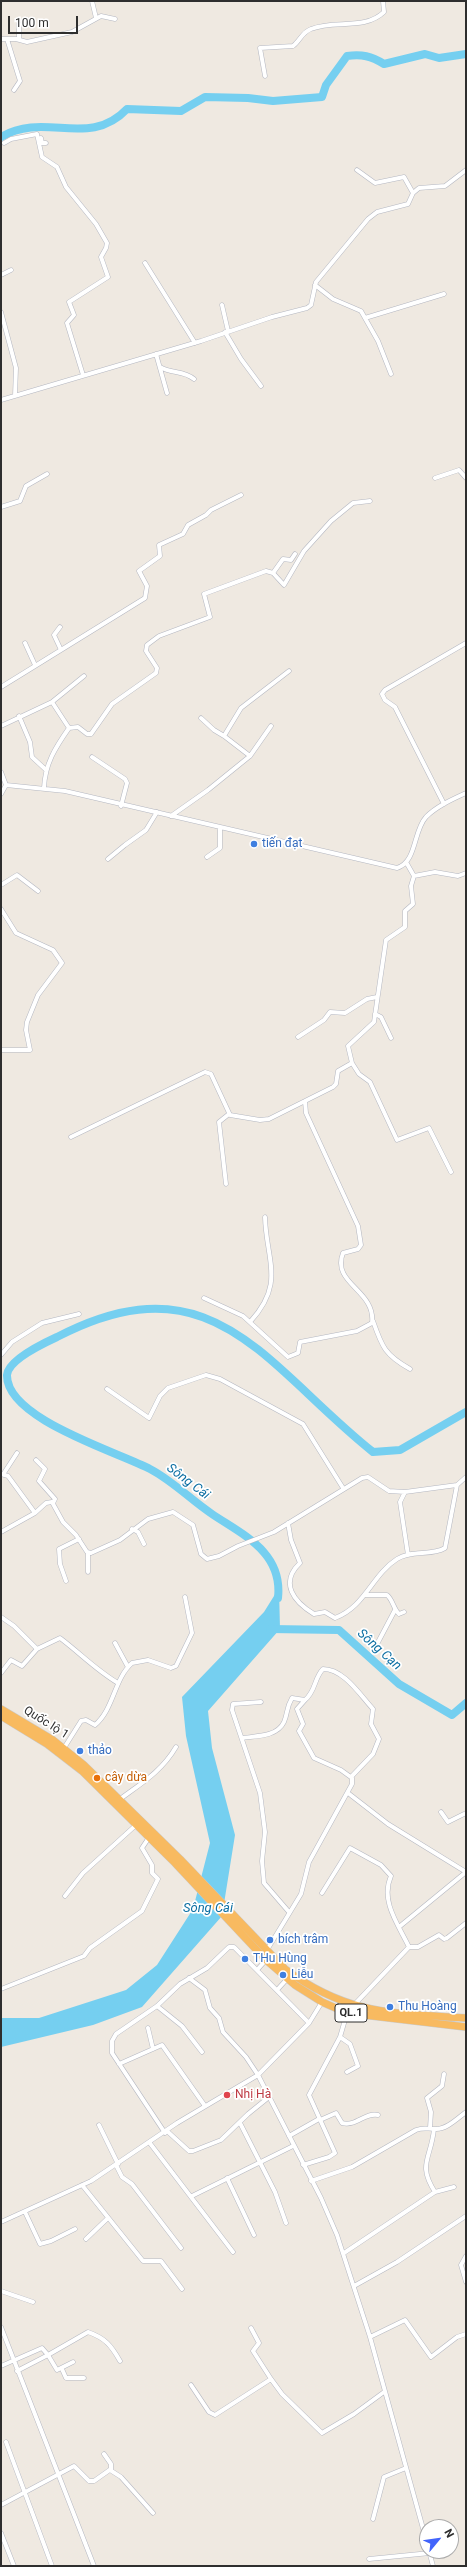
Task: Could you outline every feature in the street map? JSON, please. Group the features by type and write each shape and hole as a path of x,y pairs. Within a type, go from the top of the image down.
{"highway":[{"name":"Quốc lộ 1","path":"1,1709 64,1748 120,1799 178,1861"},
{"name":"Quốc lộ 1","path":"1,1716 62,1754 99,1787 148,1839 178,1861"},
{"name":"QL.1","path":"178,1861 258,1945 266,1960 287,1979 322,2002 347,2012 466,2027"},
{"name":"QL.1","path":"258,1945 267,1950 285,1970 305,1984 333,1999 353,2006 376,2011 466,2018"}],"street":[{"path":"92,1 96,18"},
{"path":"265,76 260,48 293,46 304,33 313,28 368,22 384,12 383,1"},
{"path":"1,39 27,42 72,32 96,18 104,16 116,19"},
{"path":"19,40 20,24"},
{"path":"7,39 20,81 14,90"},
{"path":"37,134 40,135 42,143 46,142"},
{"path":"4,143 11,139 37,134"},
{"path":"37,134 42,157 57,167 66,187 94,221 107,243 101,257 108,277 69,302 74,315 67,323 82,375"},
{"path":"357,170 375,183 404,177 413,193"},
{"path":"1,400 195,343 307,308 311,305 314,285 368,219 377,212 408,204 413,193 422,187 445,186 466,170"},
{"path":"146,263 195,343"},
{"path":"1,275 11,270"},
{"path":"314,285 333,299 360,310 391,374"},
{"path":"365,318 444,294"},
{"path":"222,305 227,332 241,359 261,386"},
{"path":"1,312 16,368 15,396"},
{"path":"156,354 167,393"},
{"path":"160,367 170,372 184,372 194,379"},
{"path":"435,478 459,470 466,478"},
{"path":"1,507 20,500 26,486 47,474"},
{"path":"1,687 35,665 96,630 123,610 145,598 147,586 139,571 160,556 159,545 183,534 188,525 206,515 211,510 241,495"},
{"path":"273,572 280,584 286,584 304,551 331,521 353,503 370,501"},
{"path":"273,572 283,559 290,560 295,554"},
{"path":"209,619 211,615 204,596 206,593 264,571 273,572"},
{"path":"209,619 213,622"},
{"path":"44,788 45,769 55,747 68,728 78,727 87,734 91,734 112,704 156,673 157,668 146,651 147,645 159,636 209,619"},
{"path":"60,627 54,635 61,650"},
{"path":"25,643 35,665"},
{"path":"444,804 395,707 385,700 382,694 385,690 466,643"},
{"path":"224,736 241,708 289,670"},
{"path":"1,726 18,716 52,702 84,676"},
{"path":"52,702 68,728"},
{"path":"18,716 30,742 32,757 45,769"},
{"path":"201,718 214,730 250,756"},
{"path":"171,816 208,790 250,756 271,726"},
{"path":"92,757 125,779 127,783 121,806"},
{"path":"1,772 6,785"},
{"path":"6,785 44,788 121,806 157,812 220,828 397,868 403,866 406,862 420,825 426,817 444,804 466,793"},
{"path":"1,794 6,785"},
{"path":"108,859 146,830 157,812"},
{"path":"207,857 220,848 220,828"},
{"path":"406,862 414,876 411,886 413,904 405,911 405,927 386,940 372,1025 348,1046 352,1063 359,1074 370,1082 396,1140 429,1128 451,1172"},
{"path":"414,876 435,872 458,876 466,873"},
{"path":"1,885 18,875 38,891"},
{"path":"1,909 14,932 53,950 60,957 62,965 38,995 27,1022 26,1030 30,1050 1,1050"},
{"path":"298,1037 324,1020 330,1012 345,1013 367,999 377,996"},
{"path":"375,1014 381,1017 391,1038"},
{"path":"226,1184 219,1122 229,1114 263,1120 334,1087 336,1084 338,1071 352,1063"},
{"path":"71,1137 207,1071 211,1074 229,1114"},
{"path":"305,1101 306,1113 348,1203 360,1236 360,1247 346,1250 342,1254 341,1269 349,1283 368,1301 381,1344 397,1360 410,1368"},
{"path":"250,1322 266,1302 272,1275 270,1244 266,1238 265,1217"},
{"path":"204,1298 231,1309 250,1322 290,1357 298,1353 300,1342 357,1331 373,1321"},
{"path":"1,1355 12,1342 42,1324 79,1314"},
{"path":"107,1389 149,1418 160,1396 168,1388 206,1375 220,1379 303,1424 344,1488"},
{"path":"17,1453 3,1473 8,1476 35,1513"},
{"path":"36,1460 45,1469 38,1481 55,1499 53,1503 63,1522 79,1539 88,1553 88,1572"},
{"path":"88,1553 120,1540 132,1529 148,1519 173,1512 193,1525 200,1554 204,1558 216,1558 238,1546 274,1532 344,1488 368,1477 389,1491 405,1492 457,1485"},
{"path":"288,1523 291,1540 300,1563 292,1572 289,1588 293,1596 300,1604 314,1614 325,1612 335,1618 357,1605 375,1579 395,1561 408,1555 441,1550 446,1546 449,1516 457,1485 466,1477"},
{"path":"405,1492 400,1502 408,1555"},
{"path":"1,1532 35,1513 46,1503 53,1503"},
{"path":"132,1529 138,1532 144,1544"},
{"path":"66,1581 66,1576 60,1564 59,1550 79,1539"},
{"path":"365,1595 387,1595 391,1599 395,1610 399,1614 404,1612"},
{"path":"64,1748 81,1721 86,1720 95,1725 100,1720 118,1683 128,1667 136,1661 148,1660 171,1668 176,1666 192,1633 185,1597"},
{"path":"376,1646 395,1610"},
{"path":"1,1617 14,1626 37,1649"},
{"path":"1,1673 11,1660 22,1666 37,1649 60,1638 81,1654 98,1671 118,1683"},
{"path":"115,1643 128,1667"},
{"path":"326,1669 342,1675 373,1709 371,1722 379,1739 378,1744 373,1754 351,1777 312,1755 308,1744 299,1731 303,1724 297,1709 314,1690 319,1673 326,1669"},
{"path":"242,1738 276,1732 284,1722 286,1709 292,1698 305,1700"},
{"path":"261,1702 232,1706 234,1721 256,1776 263,1810 265,1832 262,1869 264,1884 289,1912"},
{"path":"120,1799 151,1779 168,1761 176,1747"},
{"path":"267,1950 304,1888 309,1862 348,1793 352,1784 351,1777"},
{"path":"348,1793 388,1824 466,1872 399,1927"},
{"path":"441,1812 448,1822 465,1813"},
{"path":"65,1896 83,1873 136,1825"},
{"path":"1,1989 84,1956 90,1948 142,1911 158,1879 152,1873 152,1865 142,1848 148,1839"},
{"path":"322,1893 351,1848 381,1865 391,1876 387,1886 390,1910 409,1947"},
{"path":"353,2006 409,1947 418,1947 439,1935 444,1939 447,1938 466,1923"},
{"path":"269,2097 248,2114 221,2140 191,2151 166,2132 119,2064 112,2053 114,2037 157,2006 189,1978 207,1968 231,1946 240,1952 309,2023"},
{"path":"257,1970 266,1960"},
{"path":"189,1978 205,1990 211,2011 219,2018 223,2032 246,2057 258,2075 330,2216 344,2253 370,2337 420,2519"},
{"path":"277,1990 287,1979"},
{"path":"1,2222 82,2185 117,2164 205,2106 258,2075 309,2023 322,2002"},
{"path":"157,2006 182,2026 202,2052"},
{"path":"303,2165 329,2157 335,2153 309,2093 316,2084 340,2037 347,2012"},
{"path":"148,2028 153,2049"},
{"path":"340,2037 350,2044 358,2066 347,2072"},
{"path":"119,2064 162,2045 205,2106"},
{"path":"435,2192 426,2179 425,2165 433,2144 432,2112 427,2098 442,2086 444,2074"},
{"path":"311,2181 352,2167 416,2130 444,2128 466,2112"},
{"path":"289,2136 336,2113 342,2123 346,2124 356,2122 372,2114 378,2115"},
{"path":"240,2123 275,2192 286,2223"},
{"path":"99,2125 122,2177 132,2184 181,2248"},
{"path":"149,2142 192,2196 233,2252"},
{"path":"192,2196 293,2146"},
{"path":"227,2178 254,2235"},
{"path":"82,2185 143,2260 161,2261 182,2289"},
{"path":"344,2253 435,2192 454,2187"},
{"path":"25,2212 40,2244 51,2241 75,2229"},
{"path":"354,2286 397,2262 466,2216"},
{"path":"86,2239 108,2218"},
{"path":"466,2256 461,2265 466,2282"},
{"path":"1,2291 33,2302"},
{"path":"370,2337 405,2320 431,2357 457,2338 466,2334"},
{"path":"1,2328 94,2566"},
{"path":"250,2328 259,2343 253,2351 271,2379 282,2394 322,2434 354,2414 384,2392"},
{"path":"17,2371 88,2332 106,2339 113,2347 120,2361"},
{"path":"1,2366 14,2362 42,2348 57,2370 73,2362"},
{"path":"62,2368 66,2378 84,2378"},
{"path":"191,2385 209,2412 215,2415 271,2379"},
{"path":"6,2442 52,2566"},
{"path":"1,2505 75,2466 92,2482 110,2470 112,2466 104,2454"},
{"path":"373,2519 384,2477 406,2468"},
{"path":"110,2470 121,2478 153,2513"},
{"path":"1,2532 14,2566"},
{"path":"369,2559 419,2553"}],"water":[{"name":"Sông Cái","path":"279,1588 280,1629 208,1711 212,1748 235,1835 222,1916 142,2007 93,2025 1,2047 1,2018 39,2018 126,1990 157,1965 193,1909 210,1843 186,1736 182,1697 264,1612"}],"waterway":[{"path":"1,137 17,130 34,127 82,129 97,127 112,121 127,109 181,111 205,97 248,98 273,101 322,97 326,85 347,56 366,56 384,64 425,54 439,58 466,54"},
{"name":"Sông Cái","path":"278,1598 278,1582 274,1568 267,1557 248,1538 204,1509 174,1485 150,1469 66,1432 43,1420 24,1406 12,1391 7,1375 13,1364 44,1343 111,1315 157,1309 197,1315 233,1332 267,1356 373,1452 400,1450 466,1412"},
{"name":"Sông Cạn","path":"270,1629 339,1630 399,1684 452,1715 466,1703"}],"place":[{"name":"tiến đạt","path":"254,844"},
{"name":"thảo","path":"80,1751"},
{"name":"cây dừa","path":"97,1778"},
{"name":"bích trâm","path":"270,1940"},
{"name":"THu Hùng","path":"245,1959"},
{"name":"Liễu","path":"283,1975"},
{"name":"Thu Hoàng","path":"390,2007"},
{"name":"Nhị Hà","path":"227,2095"}]}
